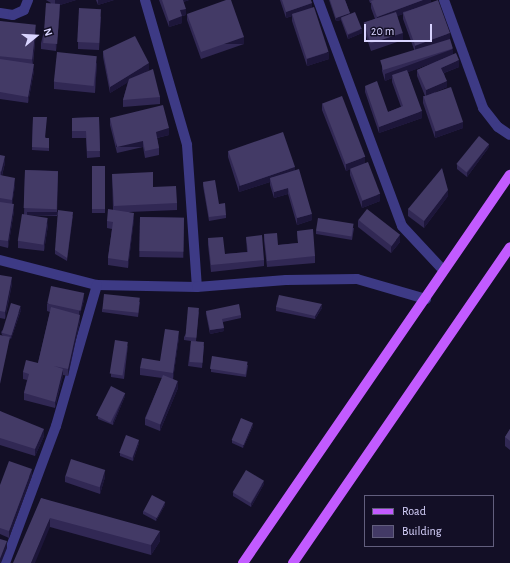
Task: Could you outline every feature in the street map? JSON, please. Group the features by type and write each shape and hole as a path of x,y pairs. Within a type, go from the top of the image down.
{"main road":[{"path":"243,563 426,299 443,270 510,174"},
{"path":"293,563 510,247"}],"street":[{"path":"0,13 14,15 24,10 28,0"},
{"path":"145,0 187,145 197,287"},
{"path":"318,0 402,226 443,270"},
{"path":"444,0 483,108 498,127 510,136"},
{"path":"0,260 97,285 197,287 286,280 356,279 426,299"},
{"path":"5,563 56,426 97,285"}],"building":[{"path":"162,0 183,0 186,9 180,10 182,16 169,21"},
{"path":"226,0 231,0 244,37 201,52 187,14"},
{"path":"282,0 311,0 312,3 286,12"},
{"path":"330,0 345,0 350,13 336,18"},
{"path":"423,0 377,17 371,1"},
{"path":"438,0 450,33 415,46 403,13"},
{"path":"46,3 60,4 57,44 43,43"},
{"path":"314,7 329,52 307,59 292,14"},
{"path":"79,8 101,9 99,43 77,42"},
{"path":"355,12 362,29 348,34 341,18"},
{"path":"396,12 403,33 370,43 364,23"},
{"path":"0,21 36,25 32,60 0,56"},
{"path":"135,36 149,63 110,87 103,51"},
{"path":"450,39 453,49 383,70 380,60"},
{"path":"57,52 97,56 94,86 54,82"},
{"path":"456,53 459,60 441,68 447,81 426,90 417,70"},
{"path":"0,59 34,64 28,97 0,92"},
{"path":"153,69 160,97 123,100 129,79"},
{"path":"407,70 422,111 379,127 365,86 377,81 388,112 403,106 392,75"},
{"path":"451,87 463,122 436,131 424,96"},
{"path":"342,96 365,157 346,164 322,104"},
{"path":"163,105 169,128 156,132 159,148 145,151 143,141 117,147 110,118"},
{"path":"33,117 47,117 45,138 49,138 49,148 32,147"},
{"path":"99,117 100,151 87,151 86,131 72,131 72,118"},
{"path":"283,132 295,167 240,186 228,151"},
{"path":"479,136 489,144 466,172 456,164"},
{"path":"0,155 5,156 1,172 0,171"},
{"path":"368,162 380,194 362,201 350,169"},
{"path":"92,166 105,166 105,209 92,209"},
{"path":"442,168 448,190 424,221 408,209"},
{"path":"299,169 312,214 297,218 288,188 274,192 270,178"},
{"path":"25,170 58,171 57,209 24,208"},
{"path":"153,172 153,187 176,186 177,203 114,206 112,174"},
{"path":"0,175 15,178 12,200 0,198"},
{"path":"215,180 219,204 225,203 226,215 209,217 203,182"},
{"path":"0,202 14,204 8,241 0,240"},
{"path":"108,209 134,213 128,261 108,258 113,222 107,221"},
{"path":"367,209 400,235 391,246 358,220"},
{"path":"58,210 73,212 67,258 55,250"},
{"path":"22,214 48,218 43,245 18,241"},
{"path":"140,217 184,218 183,252 139,251"},
{"path":"318,218 354,224 352,236 316,231"},
{"path":"313,229 315,256 267,261 264,234 277,233 278,245 298,243 297,231"},
{"path":"262,235 264,260 211,265 208,238 223,237 225,254 248,252 246,237"},
{"path":"0,275 12,277 5,312 0,311"},
{"path":"51,286 84,293 81,311 47,304"},
{"path":"104,294 140,298 138,313 102,309"},
{"path":"279,295 322,304 315,316 276,307"},
{"path":"11,303 21,306 11,336 2,333"},
{"path":"239,304 241,315 222,319 224,328 210,330 206,311"},
{"path":"51,307 80,315 68,369 54,366 63,369 55,402 24,393 29,374 23,372 26,360 38,363"},
{"path":"188,307 199,308 196,338 185,337"},
{"path":"165,329 179,331 173,373 140,368 142,358 160,361"},
{"path":"0,335 10,337 0,384"},
{"path":"115,340 128,342 123,376 110,374"},
{"path":"191,341 204,342 203,363 190,362"},
{"path":"212,356 248,362 246,374 210,369"},
{"path":"163,375 178,381 160,425 145,419"},
{"path":"111,386 125,393 110,423 96,415"},
{"path":"0,411 44,429 35,449 0,438"},
{"path":"241,418 253,423 244,445 232,440"},
{"path":"510,429 510,441 505,437"},
{"path":"126,435 139,440 132,458 119,453"},
{"path":"71,459 105,470 100,487 65,476"},
{"path":"9,461 32,469 9,531 0,528 0,485"},
{"path":"246,470 264,481 251,503 233,492"},
{"path":"152,495 165,502 157,518 144,511"},
{"path":"41,498 160,531 151,545 50,518 31,563 13,563"},
{"path":"0,539 7,541 0,559"}]}
